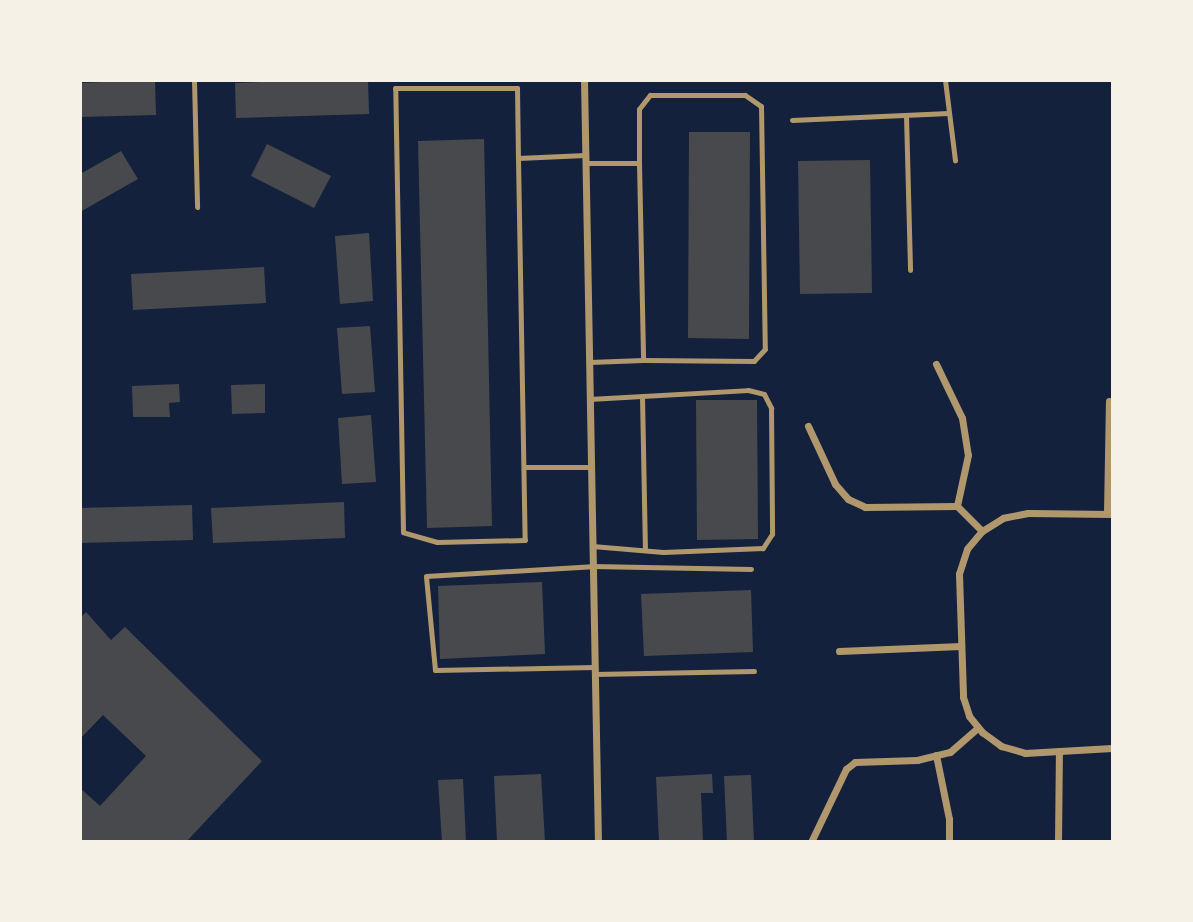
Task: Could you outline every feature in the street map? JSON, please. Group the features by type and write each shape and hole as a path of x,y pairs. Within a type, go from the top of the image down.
{"street":[{"path":"583,80 598,842"},
{"path":"936,364 962,418 968,455 957,506"},
{"path":"1109,401 1110,513 1028,513 1003,518 982,531 967,549 959,574 963,697 978,727 1001,746 1025,753 1112,748"},
{"path":"808,426 835,484 848,499 865,506 957,506 982,531"},
{"path":"839,651 961,646"},
{"path":"811,842 846,769 855,762 950,752 978,727"},
{"path":"1058,842 1059,751"},
{"path":"936,755 949,819 949,842"}],"lane":[{"path":"194,80 197,206"},
{"path":"945,80 955,160"},
{"path":"395,88 517,89 518,158 526,540 437,542 403,532 395,88"},
{"path":"589,362 754,361 765,349 761,106 746,95 650,95 639,110 643,360"},
{"path":"792,120 949,113"},
{"path":"906,115 910,270"},
{"path":"518,158 639,163"},
{"path":"589,399 748,390 764,394 771,408 772,534 763,548 663,552 645,548 592,546"},
{"path":"642,396 645,548"},
{"path":"524,467 591,467"},
{"path":"751,569 593,566 426,576 435,670 754,671"}],"building":[{"path":"155,80 156,115 80,117 80,83"},
{"path":"368,80 369,114 236,118 235,83"},
{"path":"689,132 750,132 749,339 688,338"},
{"path":"484,139 492,526 427,528 418,141"},
{"path":"267,144 331,176 314,208 251,176"},
{"path":"121,151 138,179 80,212 80,174"},
{"path":"870,160 872,293 800,294 798,161"},
{"path":"369,233 373,301 340,304 335,236"},
{"path":"264,267 266,303 133,310 131,274"},
{"path":"370,326 375,392 342,394 337,328"},
{"path":"179,384 180,402 169,403 170,417 133,417 132,386"},
{"path":"265,384 265,413 232,414 231,385"},
{"path":"696,400 757,400 758,539 697,540"},
{"path":"371,415 376,482 342,484 338,418"},
{"path":"344,502 345,538 213,543 211,508"},
{"path":"192,505 193,540 80,543 80,508"},
{"path":"542,582 545,654 440,659 438,586"},
{"path":"751,590 753,652 644,656 641,594"},
{"path":"86,612 111,640 125,627 262,761 186,842 80,842 80,788 100,806 146,756 103,715 80,739 80,618"},
{"path":"541,774 545,842 497,842 494,776"},
{"path":"712,774 713,793 701,793 703,842 659,842 656,777"},
{"path":"751,775 754,842 727,842 724,776"},
{"path":"463,779 466,842 442,842 438,780"}]}
